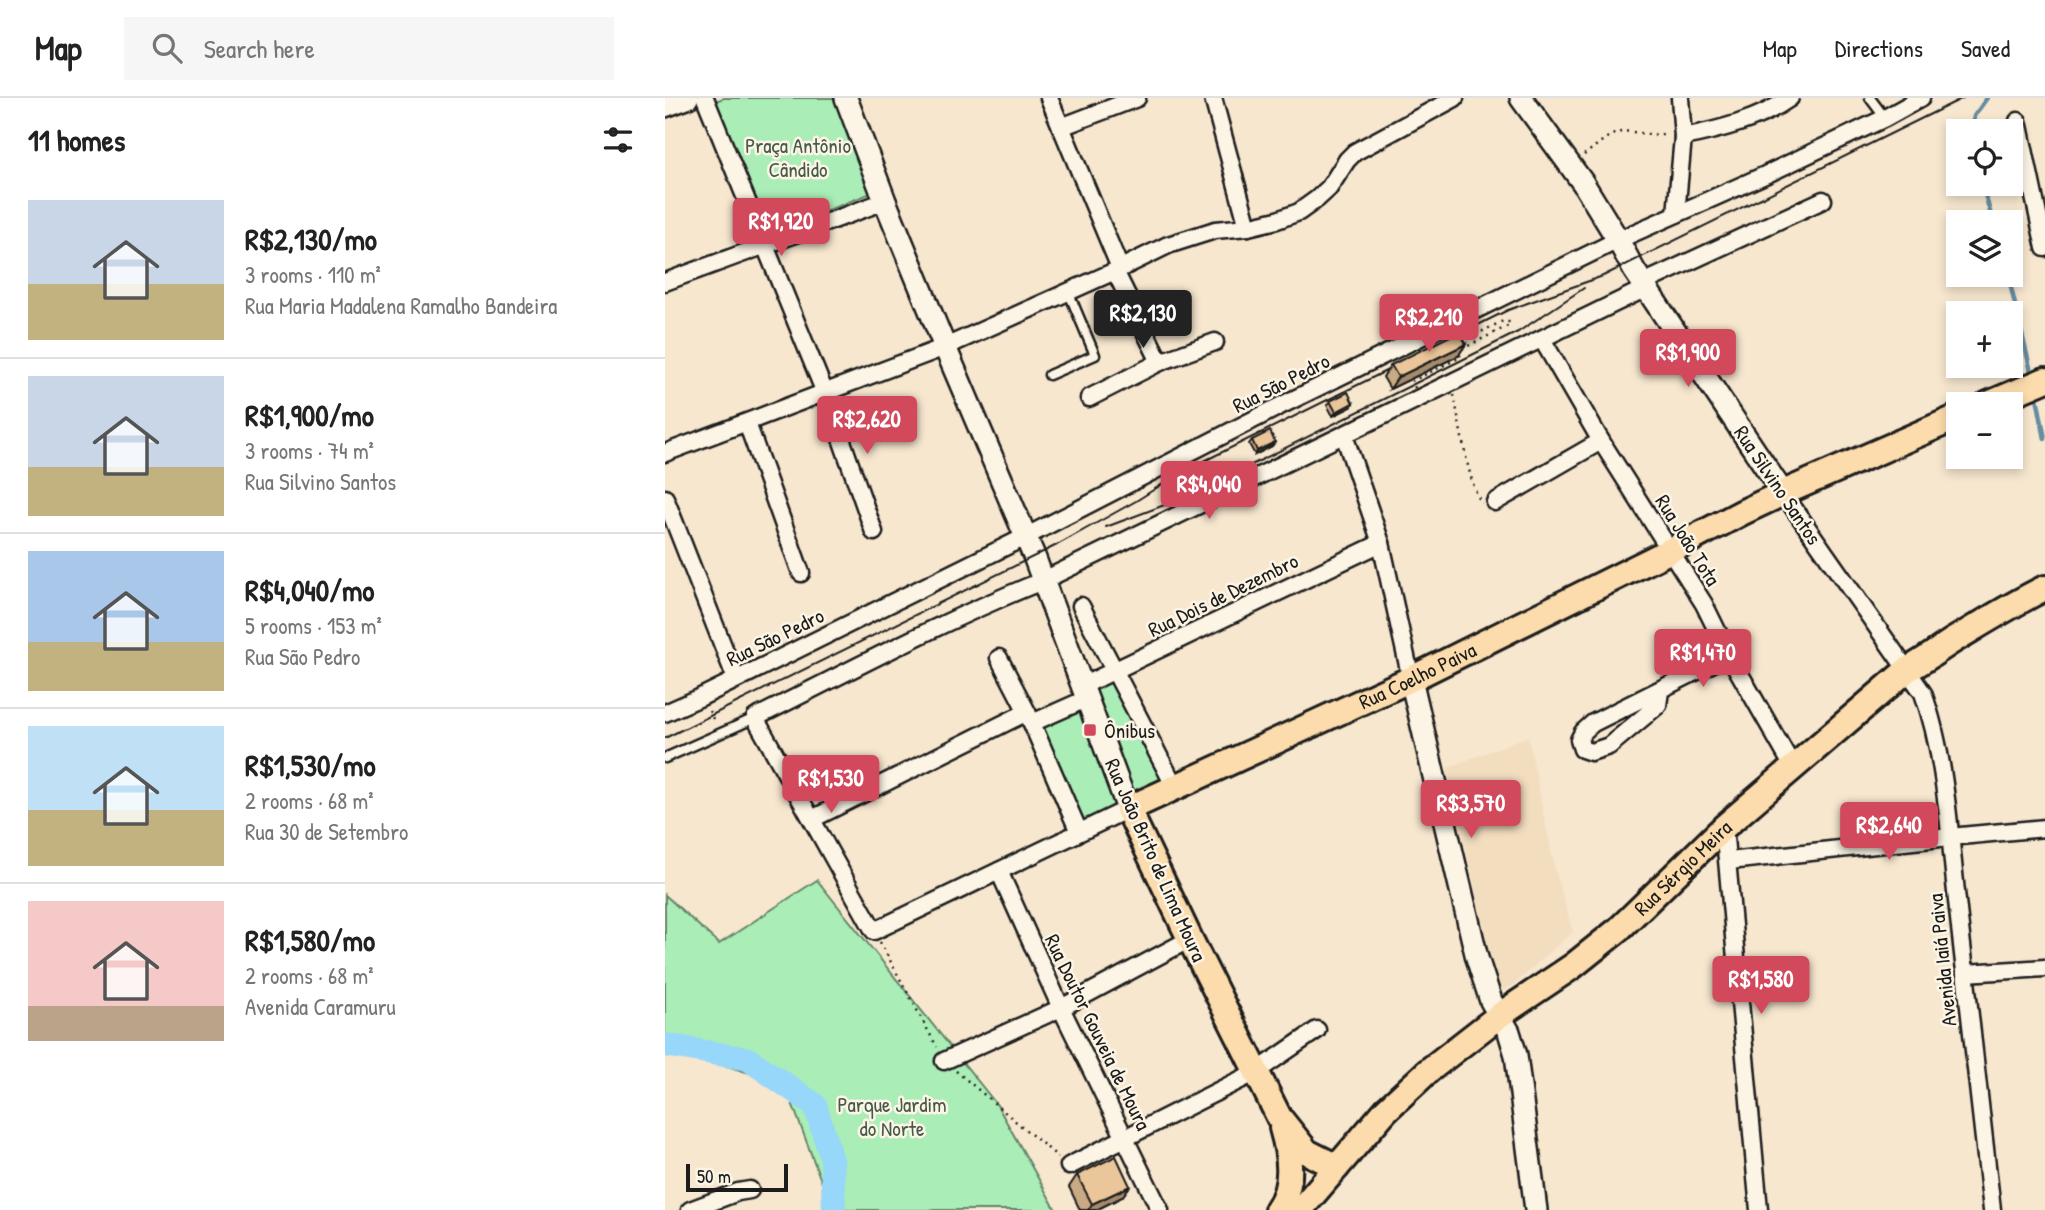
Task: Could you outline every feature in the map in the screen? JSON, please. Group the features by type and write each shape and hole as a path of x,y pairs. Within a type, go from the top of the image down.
{"main road":[{"path":"2016,392 2045,380"},
{"name":"Rua Coelho Paiva","path":"1128,808 1411,679 1783,493 1946,422"},
{"name":"Rua Sérgio Meira","path":"1302,1209 1386,1110 1411,1086 1500,1015 1573,966 1618,930 1724,827 1907,670 2045,588"},
{"name":"Rua João Brito de Lima Moura","path":"1128,808 1190,940 1279,1117"},
{"path":"1279,1117 1307,1152 1337,1167"},
{"path":"1277,1210 1288,1189 1290,1172 1287,1144 1279,1117"}],"street":[{"path":"665,106 687,98"},
{"path":"705,98 825,393 874,532"},
{"name":"Rua João Brito de Lima Moura","path":"846,98 885,201 1030,547 1128,808"},
{"path":"1049,98 1117,270 1160,362"},
{"path":"1061,127 1137,98"},
{"path":"1213,98 1248,227"},
{"path":"665,453 945,347 1168,245 1193,236 1231,227 1248,227 1299,212 1329,188 1355,152 1455,98"},
{"name":"Rua Silvino Santos","path":"1521,98 1570,166 1644,285 1783,493 1907,670"},
{"path":"1676,214 1682,133 1680,98"},
{"path":"1682,133 1708,132 1754,117 1790,98"},
{"name":"Rua São Pedro","path":"665,713 1030,547 1280,406 1618,240 1885,118 1921,98"},
{"path":"2023,145 2045,248"},
{"path":"812,819 755,718 914,638 1042,581 1823,200"},
{"path":"665,282 885,201"},
{"name":"Rua João Tota","path":"1542,339 1601,441 1704,604 1729,655 1794,767"},
{"path":"1089,398 1160,362 1215,342"},
{"path":"747,423 801,573"},
{"path":"1344,435 1381,543 1477,958 1490,1001 1509,1032 1516,1055 1536,1210"},
{"path":"1495,502 1601,441"},
{"path":"665,498 736,679"},
{"name":"Rua Dois de Dezembro","path":"812,819 1084,692 1115,670 1381,543"},
{"path":"1081,606 1175,787"},
{"path":"1660,691 1658,705 1609,746 1591,752 1582,749 1579,740 1593,723 1729,655"},
{"path":"999,658 1030,717 1079,832"},
{"name":"Avenida Iaiá Paiva","path":"1907,670 1923,693 1930,712 1941,771 1992,1210"},
{"name":"Rua Coelho Paiva","path":"812,819 874,931 1128,808"},
{"path":"1724,827 1759,1210"},
{"path":"1729,861 2045,828"},
{"name":"Rua Doutor Gouveia de Moura","path":"999,871 1061,1007 1160,1210"},
{"path":"944,1061 1061,1007 1190,940"},
{"path":"1965,973 2045,968"},
{"path":"1069,1166 1255,1072 1317,1030"},
{"path":"690,1210 750,1190"}],"lane":[{"path":"1870,98 1885,118"},
{"path":"1049,375 1094,355 1068,291"},
{"path":"665,758 755,718"}],"path":[{"path":"1570,166 1617,133 1632,132 1647,136 1682,133"},
{"path":"1415,388 1412,382 1461,357 1455,345 1507,319 1510,325 1467,347 1456,352"},
{"path":"1451,382 1478,500 1482,504 1495,502"},
{"path":"699,698 712,715 718,733"}],"shaded area":[{"path":"1528,736 1555,870 1573,932 1512,986 1499,991 1447,768"}],"green space":[{"name":"Praça Antônio Cândido","path":"724,98 839,98 874,192 764,235 712,102"},
{"path":"1116,678 1169,785 1133,799 1088,689"},
{"path":"1078,700 1120,805 1084,824 1036,718"},
{"name":"Parque Jardim do Norte","path":"817,880 997,1105 1056,1210 832,1210 785,1084 665,1047 665,895 719,944"}],"building":[{"path":"1460,331 1466,344 1398,377 1391,365"},
{"path":"1348,392 1353,403 1336,412 1330,401"},
{"path":"1270,431 1275,442 1257,451 1252,440"},
{"path":"1116,1156 1130,1186 1092,1204 1077,1175"}],"waterway":[{"path":"1974,119 1987,98"},
{"path":"1985,196 1990,210"},
{"path":"2011,287 2032,376"},
{"path":"2036,392 2045,439"},
{"path":"665,1045 748,1059 815,1105 832,1160 834,1210"}],"tram line":[{"path":"1444,342 1508,310 1603,276 1963,98"},
{"path":"1106,527 1191,495 1518,332 1584,288"},
{"path":"665,738 1057,545 1180,473 1406,361"}],"place":[{"name":"Ônibus","path":"1090,730"}]}
